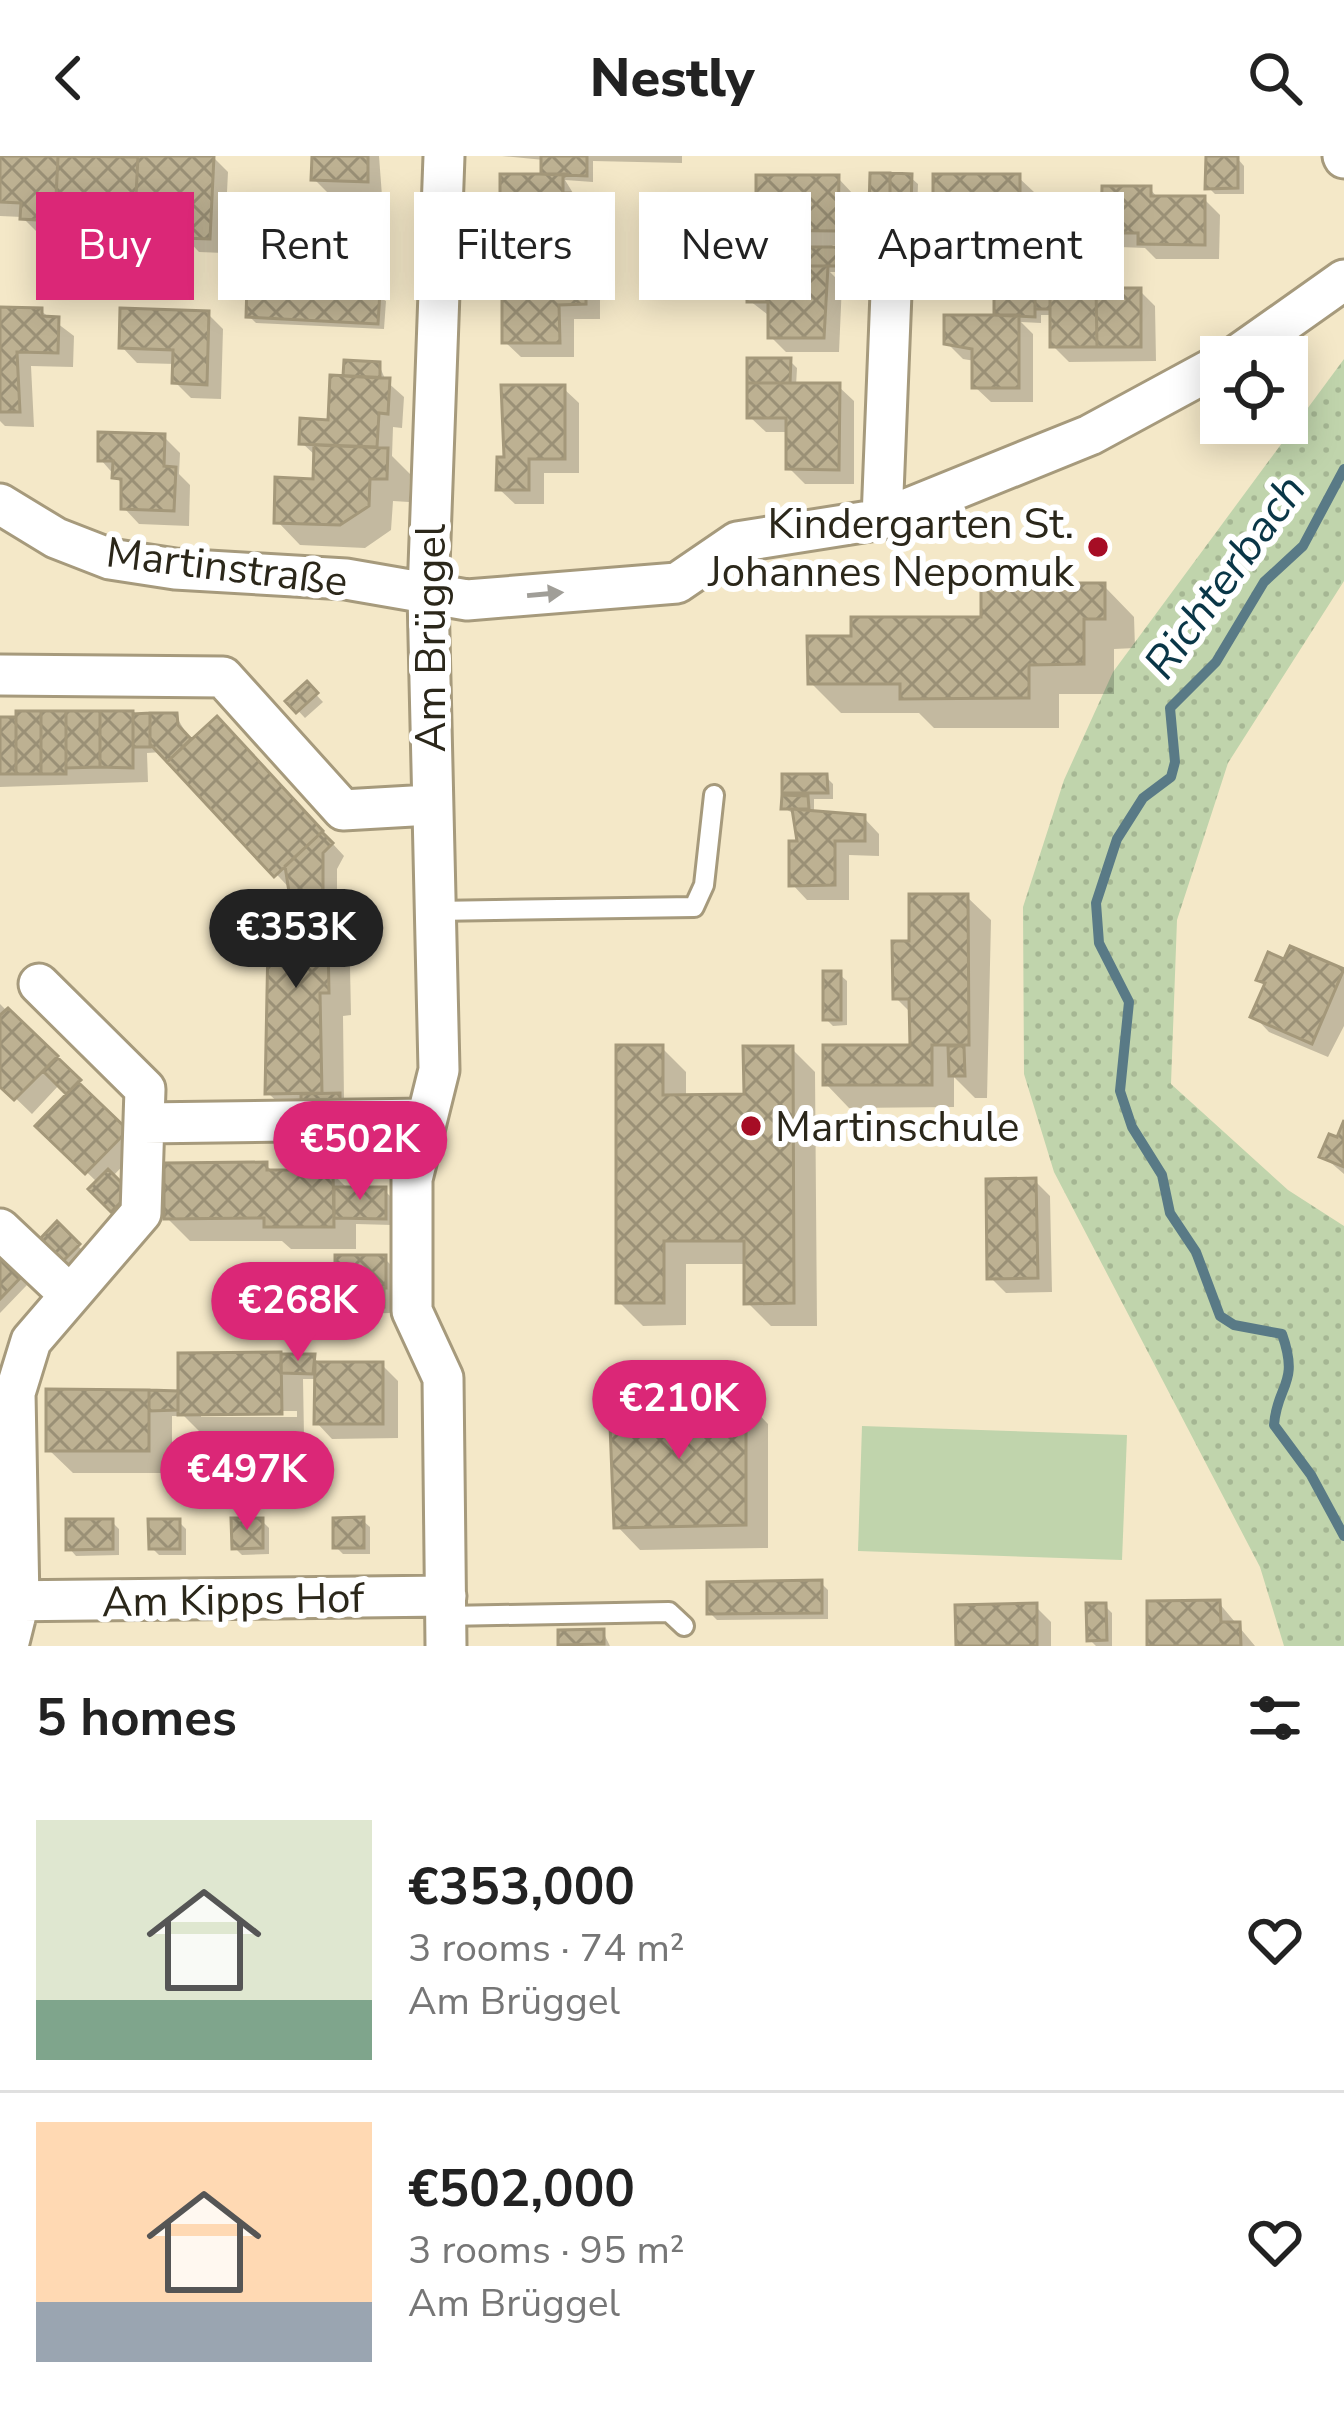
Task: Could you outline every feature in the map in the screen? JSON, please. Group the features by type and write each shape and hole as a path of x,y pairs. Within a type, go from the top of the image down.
{"street":[{"name":"Am Brüggel","path":"443,156 428,594 439,1070 412,1179 412,1312 443,1378 446,1619"},
{"path":"1265,336 1344,280"},
{"path":"881,519 891,300"},
{"name":"Martinstraße","path":"2,509 56,538 110,559 346,579 466,600 676,583 737,542 881,519 1090,435 1200,375"},
{"path":"0,676 223,677 344,810 430,805"},
{"path":"8,1646 8,1393 32,1341 142,1213 145,1089 39,984"},
{"path":"144,1123 425,1119"},
{"path":"0,1229 69,1294"},
{"name":"Am Kipps Hof","path":"10,1601 446,1619"}],"lane":[{"path":"435,910 694,907 704,885 714,795"},
{"path":"446,1619 669,1612 684,1626"}],"green space":[{"path":"1344,359 1344,581 1228,763 1177,920 1171,1084 1288,1190 1344,1226 1344,1646 1284,1646 1260,1567 1054,1172 1024,1074 1023,907 1064,780 1113,672 1281,444 1308,444 1308,408"},
{"path":"862,1426 1127,1435 1122,1560 858,1551"}],"building":[{"path":"0,156 58,156 56,192 36,192 36,220 20,219 21,203 0,202"},
{"path":"58,156 138,157 136,192 56,192"},
{"path":"138,156 214,156 210,239 194,238 194,192 136,192"},
{"path":"312,156 368,156 368,182 311,180"},
{"path":"541,156 587,156 587,176 541,174"},
{"path":"1206,156 1238,156 1238,188 1205,189"},
{"path":"870,173 890,173 890,192 869,192"},
{"path":"890,173 912,174 911,192 890,192"},
{"path":"500,174 569,174 563,177 563,192 500,192"},
{"path":"933,174 1020,174 1020,192 933,192"},
{"path":"756,175 839,175 835,231 811,231 811,192 756,192"},
{"path":"1102,186 1151,186 1151,196 1205,196 1205,245 1138,244 1138,233 1124,233 1124,192 1102,192"},
{"path":"811,247 835,247 835,266 811,266"},
{"path":"811,266 828,266 824,338 768,338 768,302 747,302 811,300"},
{"path":"1124,288 1141,288 1141,347 1097,347 1096,300 1124,300"},
{"path":"247,300 379,300 378,324 246,317"},
{"path":"502,300 586,300 586,304 559,305 560,343 502,343"},
{"path":"994,300 1035,300 1035,317 994,315"},
{"path":"1035,300 1050,300 1050,309 1035,309"},
{"path":"1050,300 1096,300 1097,347 1050,347"},
{"path":"0,307 42,308 42,316 59,317 58,353 17,352 20,412 0,412"},
{"path":"120,308 209,311 207,385 172,383 173,350 119,348"},
{"path":"944,315 1019,315 1019,388 972,388 972,349 944,344"},
{"path":"747,358 791,358 790,383 747,383"},
{"path":"344,360 380,362 380,378 343,376"},
{"path":"330,375 390,378 388,414 379,413 377,447 299,444 300,418 328,420"},
{"path":"747,383 840,383 839,470 786,469 786,418 747,418"},
{"path":"501,385 565,385 565,459 529,459 529,490 496,490 497,457 504,457"},
{"path":"98,432 165,434 164,466 176,467 174,511 121,509 121,479 112,478 113,461 98,461"},
{"path":"314,445 388,448 387,479 370,479 369,506 340,525 274,523 275,477 313,479"},
{"path":"981,583 1105,583 1105,619 1084,619 1084,664 1029,665 1029,698 900,699 900,684 808,684 807,636 851,636 851,617 981,617"},
{"path":"307,681 318,693 296,713 285,701"},
{"path":"16,711 41,711 41,774 16,774"},
{"path":"41,711 66,711 66,774 41,774"},
{"path":"66,711 100,711 100,767 66,768"},
{"path":"100,711 133,711 133,768 100,767"},
{"path":"150,713 150,747 133,747 133,714"},
{"path":"150,713 177,713 178,725 191,739 167,762 150,744"},
{"path":"217,716 323,831 274,877 167,762"},
{"path":"0,717 16,717 16,774 0,774"},
{"path":"782,774 827,774 828,793 782,793"},
{"path":"782,795 808,796 809,809 781,809"},
{"path":"792,809 865,815 865,841 835,841 835,885 789,886 789,841 797,841"},
{"path":"322,832 333,843 323,853 323,891 289,892 285,866"},
{"path":"327,891 329,993 320,993 322,1093 265,1094 269,892"},
{"path":"909,894 968,894 969,1045 932,1045 932,1085 823,1085 823,1045 910,1045 909,999 893,999 892,941 909,941"},
{"path":"1290,946 1344,969 1312,1044 1250,1017 1265,983 1256,980 1268,952 1284,959"},
{"path":"823,971 841,971 841,1020 823,1020"},
{"path":"8,1008 58,1056 14,1100 0,1087 0,1015"},
{"path":"616,1045 663,1045 663,1095 744,1094 743,1046 793,1046 794,1303 744,1304 744,1241 664,1241 664,1303 616,1303"},
{"path":"948,1046 964,1046 965,1076 949,1076"},
{"path":"57,1057 81,1080 66,1094 43,1071"},
{"path":"78,1082 128,1130 85,1174 35,1126"},
{"path":"340,1093 340,1109 301,1109 301,1094"},
{"path":"1344,1120 1344,1167 1319,1157 1329,1134 1337,1137"},
{"path":"267,1162 267,1170 333,1170 334,1227 264,1227 264,1218 164,1219 164,1163"},
{"path":"108,1169 131,1192 111,1212 88,1189"},
{"path":"1036,1178 1038,1278 987,1279 986,1179"},
{"path":"334,1187 386,1187 386,1219 334,1218"},
{"path":"57,1221 80,1244 61,1263 38,1241"},
{"path":"335,1255 386,1255 386,1288 335,1288"},
{"path":"0,1256 22,1276 0,1299"},
{"path":"384,1289 384,1307 351,1309 350,1290"},
{"path":"281,1352 282,1414 178,1415 178,1353"},
{"path":"281,1354 315,1354 313,1374 281,1373"},
{"path":"315,1362 383,1362 383,1424 314,1424"},
{"path":"46,1389 149,1390 149,1451 46,1451"},
{"path":"149,1390 178,1391 178,1410 149,1411"},
{"path":"746,1397 746,1525 614,1528 609,1399"},
{"path":"364,1517 364,1548 333,1548 333,1518"},
{"path":"231,1518 263,1518 263,1548 232,1549"},
{"path":"66,1519 113,1519 113,1549 66,1550"},
{"path":"148,1519 180,1519 180,1549 149,1549"},
{"path":"822,1580 822,1613 707,1614 707,1582"},
{"path":"1220,1600 1221,1622 1240,1622 1241,1646 1147,1646 1147,1601"},
{"path":"1037,1603 1037,1646 956,1646 955,1605"},
{"path":"1086,1603 1106,1603 1107,1640 1087,1641"},
{"path":"604,1629 604,1644 558,1645 558,1630"}],"waterway":[{"name":"Richterbach","path":"1344,469 1303,546 1264,582 1216,662 1170,708 1175,762 1171,777 1143,798 1117,839 1096,903 1099,943 1129,1002 1120,1091 1132,1127 1162,1175 1170,1213 1196,1252 1220,1316 1234,1325 1282,1334 1289,1364 1274,1425 1311,1475 1344,1536"}],"place":[{"name":"Kindergarten St. Johannes Nepomuk","path":"1098,547"},
{"name":"Martinschule","path":"751,1126"}]}
